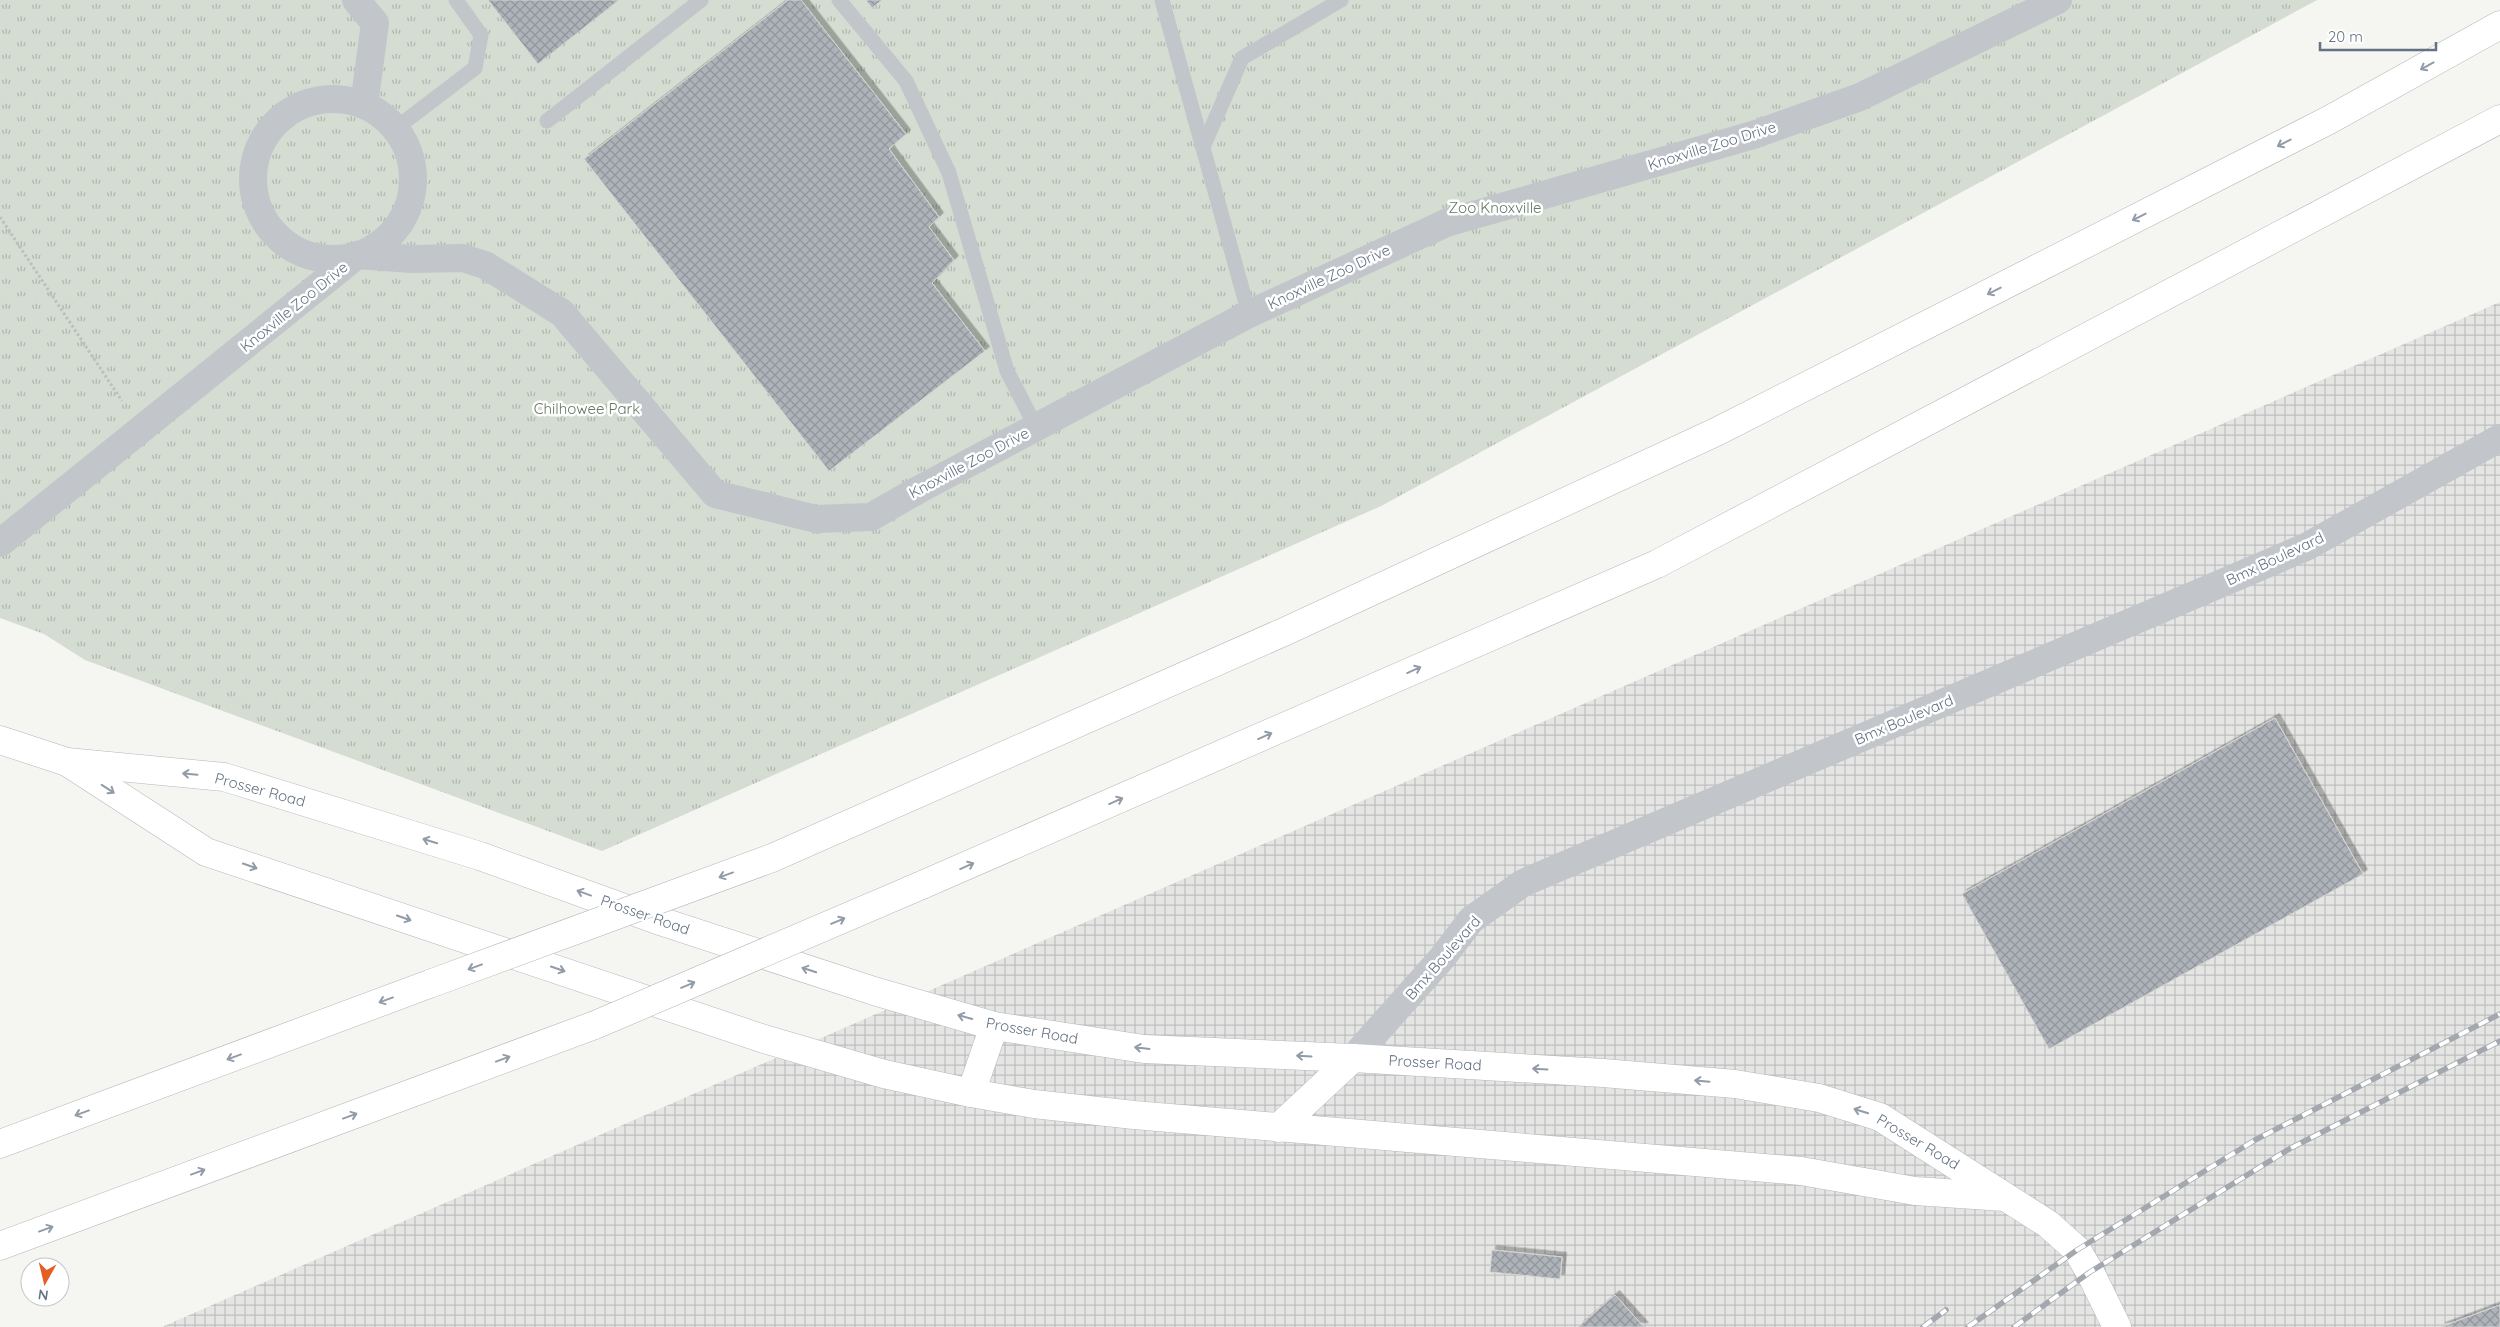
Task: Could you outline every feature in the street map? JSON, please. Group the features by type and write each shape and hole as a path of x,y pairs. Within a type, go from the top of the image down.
{"main road":[{"path":"0,1144 772,858 1286,631 1716,432 2329,120 2500,25"},
{"path":"0,1246 595,1025 922,885 1657,564 2500,119"},
{"name":"Prosser Road","path":"0,740 67,762 224,777 480,856 672,925 874,991 994,1026 1144,1049 1353,1058 1726,1083 1819,1098 1880,1117 2048,1224 2076,1250 2090,1272 2117,1327"},
{"name":"Prosser Road","path":"67,762 206,852 764,1039 884,1074 971,1093 1034,1104 1116,1113 1792,1170 1915,1191 2008,1197"},
{"path":"971,1093 994,1026"},
{"path":"1278,1128 1353,1058"}],"street":[{"path":"356,0 375,23 364,105"},
{"name":"Knoxville Zoo Drive","path":"0,543 142,431 357,255 412,259 462,258 485,265 562,313 715,494 816,519 872,517 1249,314 1446,223 1753,135 1860,97 2058,0"},
{"path":"339,99 364,105 386,118 395,129 403,138 412,162 414,188 407,212 393,234 373,250 348,258 323,260 296,251 274,234 259,212 252,185 255,158 259,149 267,133 286,113 311,102 339,99"},
{"name":"Bmx Boulevard","path":"1353,1058 1442,958 1472,920 1523,883 2306,547 2500,438"}],"lane":[{"path":"395,129 475,68 481,35 456,0"},
{"path":"547,121 701,0"},
{"path":"839,0 906,82 949,173 1007,371 1036,427"},
{"path":"1162,0 1249,314"},
{"path":"1203,147 1242,58 1342,0"}],"path":[{"path":"0,218 142,431"}],"shaded area":[{"path":"2500,302 2500,1327 162,1327"}],"green space":[{"name":"Chilhowee Park","path":"0,0 2317,0 1381,506 602,851 85,660 44,634 0,618"}],"building":[{"path":"488,0 619,0 538,64"},
{"path":"788,0 801,0 906,134 889,149 939,217 929,227 954,260 932,283 985,351 829,471 584,159"},
{"path":"866,0 882,0 872,8"},
{"path":"2275,718 2363,874 2049,1049 1962,894"},
{"path":"1492,1250 1562,1257 1560,1279 1490,1272"},
{"path":"1615,1295 1644,1327 1578,1327"},
{"path":"2500,1305 2500,1327 2441,1327"}],"railway":[{"path":"1968,1327 2077,1250 2255,1140 2500,1014"},
{"path":"2014,1327 2090,1272 2291,1148 2500,1041"},
{"path":"1923,1327 1946,1310"}],"park label":[{"name":"Zoo Knoxville","path":"1495,208"}]}
